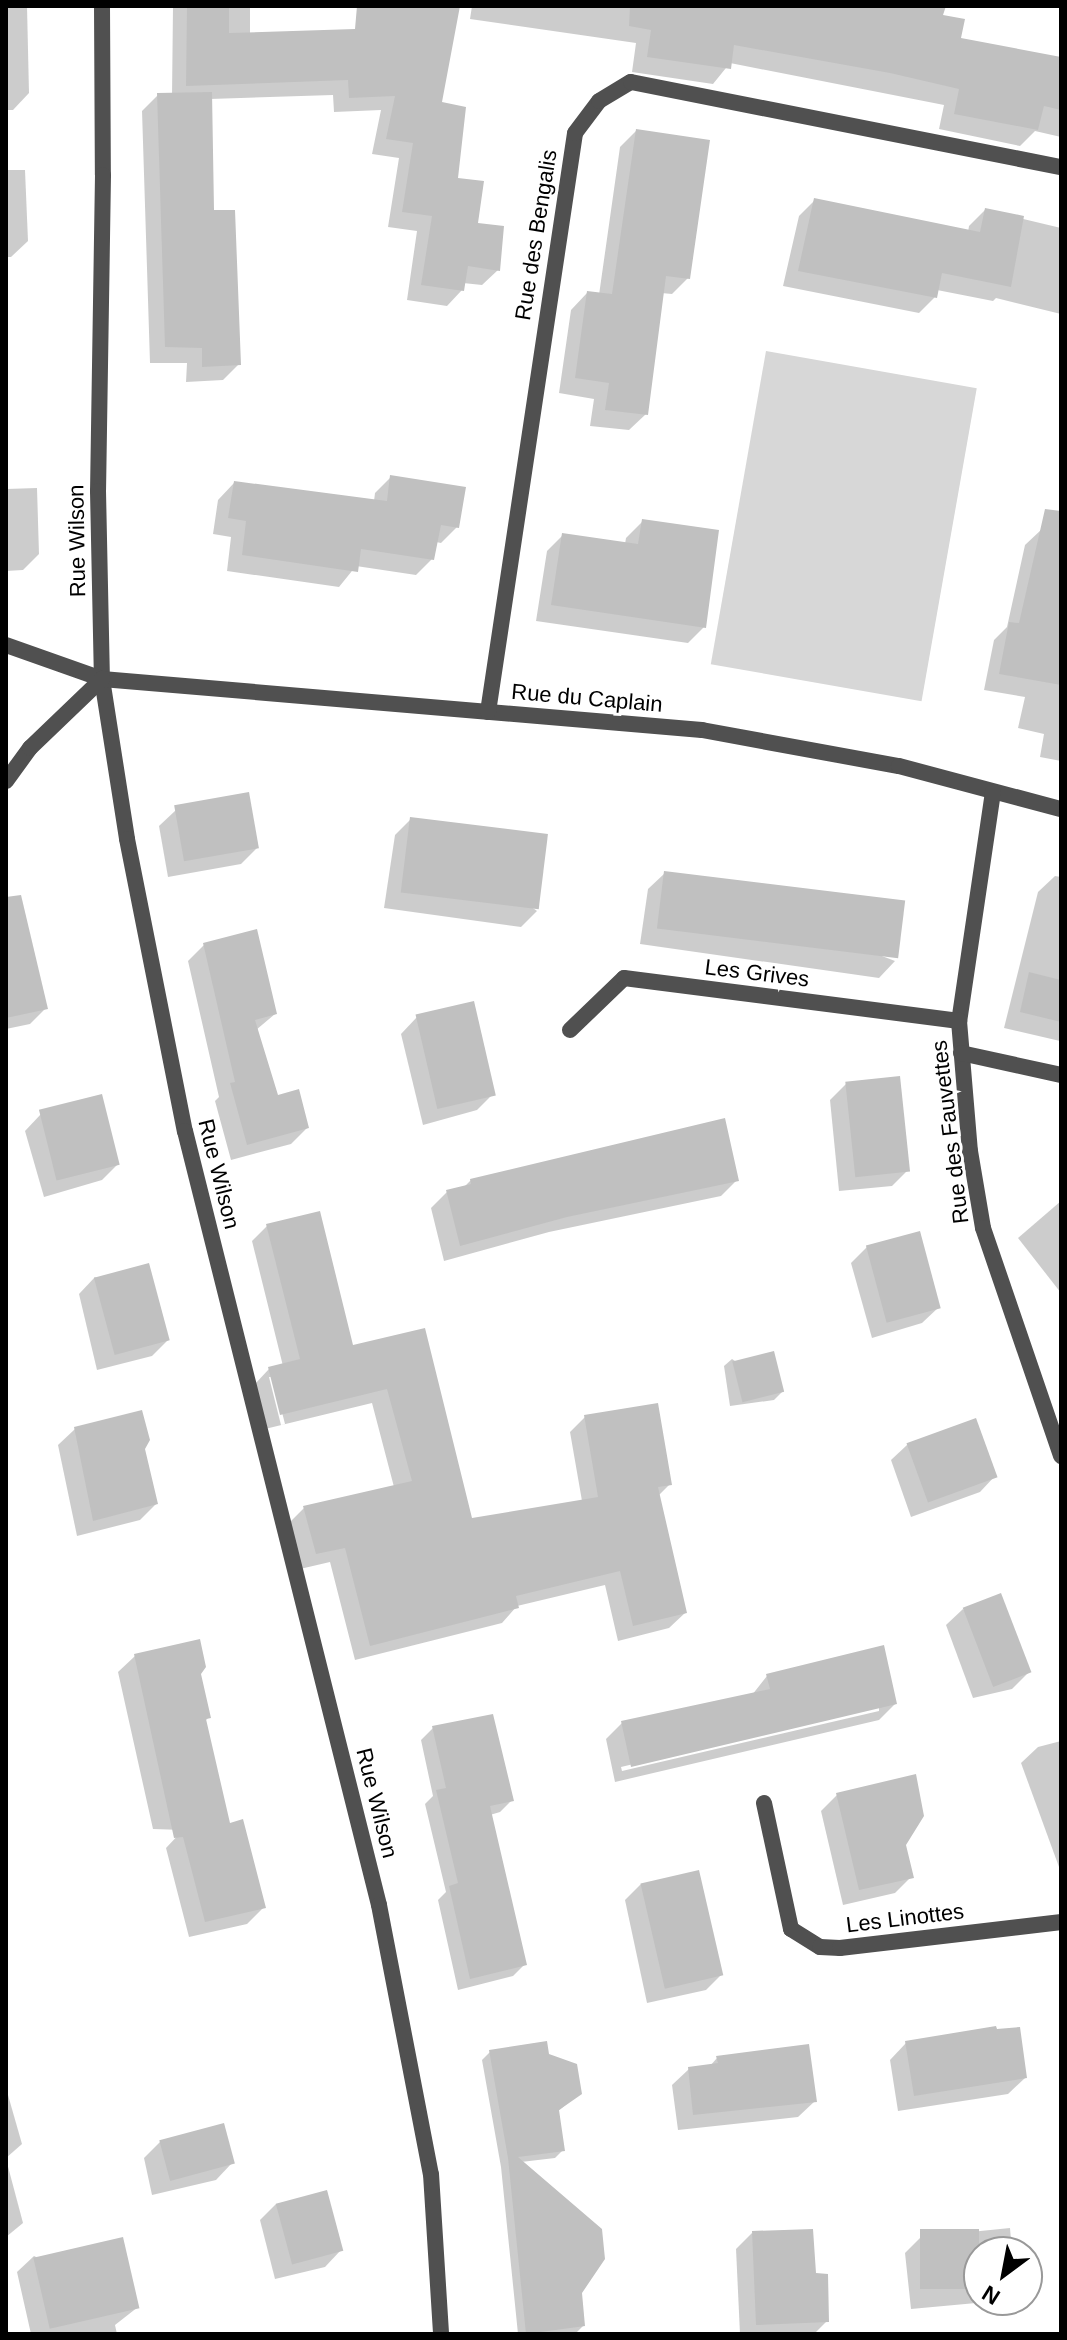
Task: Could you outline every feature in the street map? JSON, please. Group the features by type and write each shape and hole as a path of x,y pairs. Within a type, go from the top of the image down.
{"street":[{"name":"Rue Wilson","path":"102,6 98,491 102,679 127,839 185,1131 379,1905 431,2174 441,2334"},
{"name":"Rue des Bengalis","path":"488,712 575,133 599,101 631,82 1061,167"},
{"name":"Rue du Caplain","path":"6,645 102,679 702,730 899,766 1061,809"},
{"path":"6,781 30,748 102,679"},
{"name":"Rue des Fauvettes","path":"993,792 959,1021 970,1151 983,1228 1061,1456"},
{"name":"Les Grives","path":"570,1030 624,978 959,1021"},
{"path":"961,1053 1061,1075"},
{"name":"Les Linottes","path":"764,1803 791,1929 820,1947 840,1948 1061,1922"}],"shaded area":[{"path":"766,351 977,388 922,701 711,664"}],"building":[{"path":"187,6 229,6 229,33 355,29 357,6 460,6 442,102 466,107 458,178 484,181 478,223 504,226 500,271 468,266 464,291 421,285 432,216 402,212 413,143 386,139 395,96 349,98 348,80 186,86"},
{"path":"630,6 946,6 943,15 965,19 961,38 1061,57 1061,110 1044,106 1038,130 954,114 959,89 890,73 734,45 731,69 647,57 651,30 629,26"},
{"path":"212,92 214,210 235,210 241,365 202,367 202,348 165,347 157,93"},
{"path":"636,129 710,140 690,279 666,276 648,415 605,410 609,383 575,378 587,291 612,294"},
{"path":"814,198 980,232 985,208 1024,216 1011,287 942,273 937,298 798,271"},
{"path":"390,475 466,487 459,528 441,525 434,560 361,549 358,572 242,555 246,521 228,518 234,481 387,501"},
{"path":"1045,509 1061,511 1061,685 999,674 1009,622 1019,623"},
{"path":"642,519 719,530 706,628 551,605 562,533 638,544"},
{"path":"249,792 259,848 184,861 174,805"},
{"path":"410,817 548,834 539,909 401,892"},
{"path":"664,871 905,901 898,958 657,929"},
{"path":"21,895 48,1009 6,1018 6,897"},
{"path":"257,929 277,1014 255,1020 278,1095 299,1089 309,1128 247,1145 230,1083 235,1082 203,943"},
{"path":"1029,972 1061,980 1061,1022 1020,1012"},
{"path":"474,1001 496,1096 437,1109 416,1014"},
{"path":"900,1076 910,1171 855,1177 845,1082"},
{"path":"102,1094 120,1165 57,1181 39,1110"},
{"path":"725,1118 739,1181 567,1217 460,1246 446,1190 471,1184 470,1179"},
{"path":"320,1211 353,1345 425,1328 472,1518 598,1497 584,1415 658,1403 672,1485 658,1487 687,1613 633,1626 620,1571 516,1596 519,1608 370,1646 345,1548 316,1554 303,1506 412,1481 387,1389 280,1415 268,1367 300,1359 266,1224"},
{"path":"920,1231 941,1308 887,1323 866,1245"},
{"path":"149,1263 170,1340 115,1355 94,1278"},
{"path":"774,1351 784,1392 742,1402 732,1361"},
{"path":"142,1410 150,1440 145,1449 158,1504 93,1521 74,1427"},
{"path":"976,1418 998,1477 928,1503 906,1443"},
{"path":"1001,1593 1031,1672 993,1687 963,1608"},
{"path":"200,1639 206,1667 201,1674 211,1718 206,1719 230,1823 243,1819 266,1908 205,1922 183,1837 174,1838 134,1654"},
{"path":"884,1645 897,1704 631,1767 621,1721 770,1689 766,1674"},
{"path":"493,1714 514,1801 490,1806 527,1965 470,1979 449,1886 458,1883 436,1790 446,1788 432,1726"},
{"path":"916,1774 924,1816 906,1845 914,1878 859,1890 836,1793"},
{"path":"699,1870 723,1975 665,1989 641,1883"},
{"path":"996,2026 997,2029 1020,2027 1027,2078 914,2096 905,2041"},
{"path":"547,2041 549,2054 577,2064 582,2094 559,2110 565,2151 518,2157 602,2229 605,2259 582,2293 585,2326 526,2334 508,2158 489,2050"},
{"path":"809,2044 817,2102 693,2115 688,2067 718,2063 716,2056"},
{"path":"224,2123 235,2164 170,2181 159,2140"},
{"path":"327,2190 343,2251 292,2265 276,2204"},
{"path":"813,2229 816,2273 828,2274 829,2322 756,2325 752,2231"},
{"path":"920,2229 979,2229 979,2236 963,2236 963,2289 920,2289"},
{"path":"123,2237 139,2308 50,2329 33,2258"}]}
